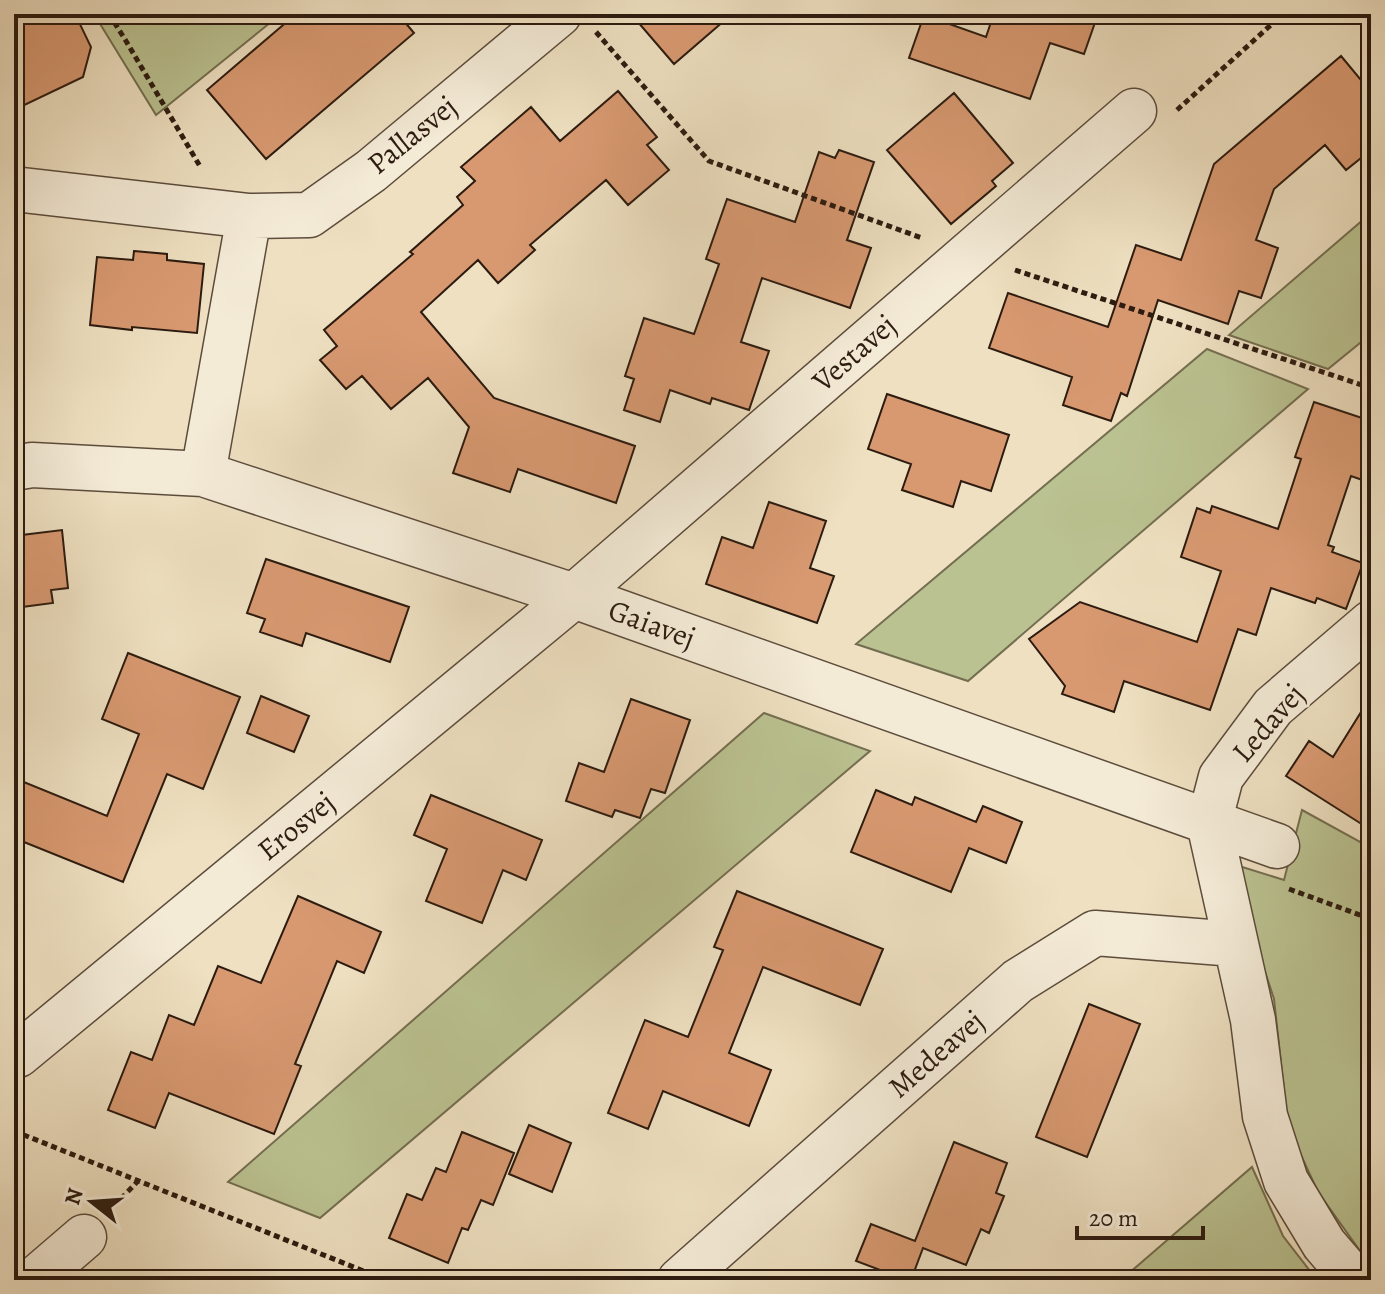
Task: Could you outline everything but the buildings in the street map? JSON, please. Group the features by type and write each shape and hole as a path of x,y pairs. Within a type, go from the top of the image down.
{"street":[{"name":"Pallasvej","path":"14,189 239,215 309,215 371,171 559,14"},
{"name":"Vestavej","path":"574,596 1134,111"},
{"path":"203,474 239,215"},
{"name":"Gaiavej","path":"14,468 32,465 203,474 574,596 1277,846"},
{"name":"Erosvej","path":"18,1055 574,596"},
{"name":"Ledavej","path":"1209,823 1221,777 1273,707 1365,638"},
{"path":"1209,823 1253,1020 1265,1116 1286,1181 1324,1244 1355,1280"},
{"name":"Medeavej","path":"680,1280 1018,981 1095,933 1235,944"},
{"path":"34,1280 84,1237"}],"path":[{"path":"109,14 239,215"},
{"path":"1134,111 1164,121 1283,14"},
{"path":"1277,846 1282,887 1371,919"},
{"path":"14,1131 386,1280"}],"green space":[{"path":"94,14 281,14 156,115"},
{"path":"1371,213 1371,334 1328,369 1229,335"},
{"path":"1207,349 1308,389 968,681 856,644"},
{"path":"764,713 870,751 320,1218 228,1182"},
{"path":"1302,810 1371,850 1371,1249 1363,1255 1318,1192 1288,1127 1274,999 1251,929 1239,866 1284,880"},
{"path":"1252,1167 1283,1236 1317,1280 1121,1280"}]}
